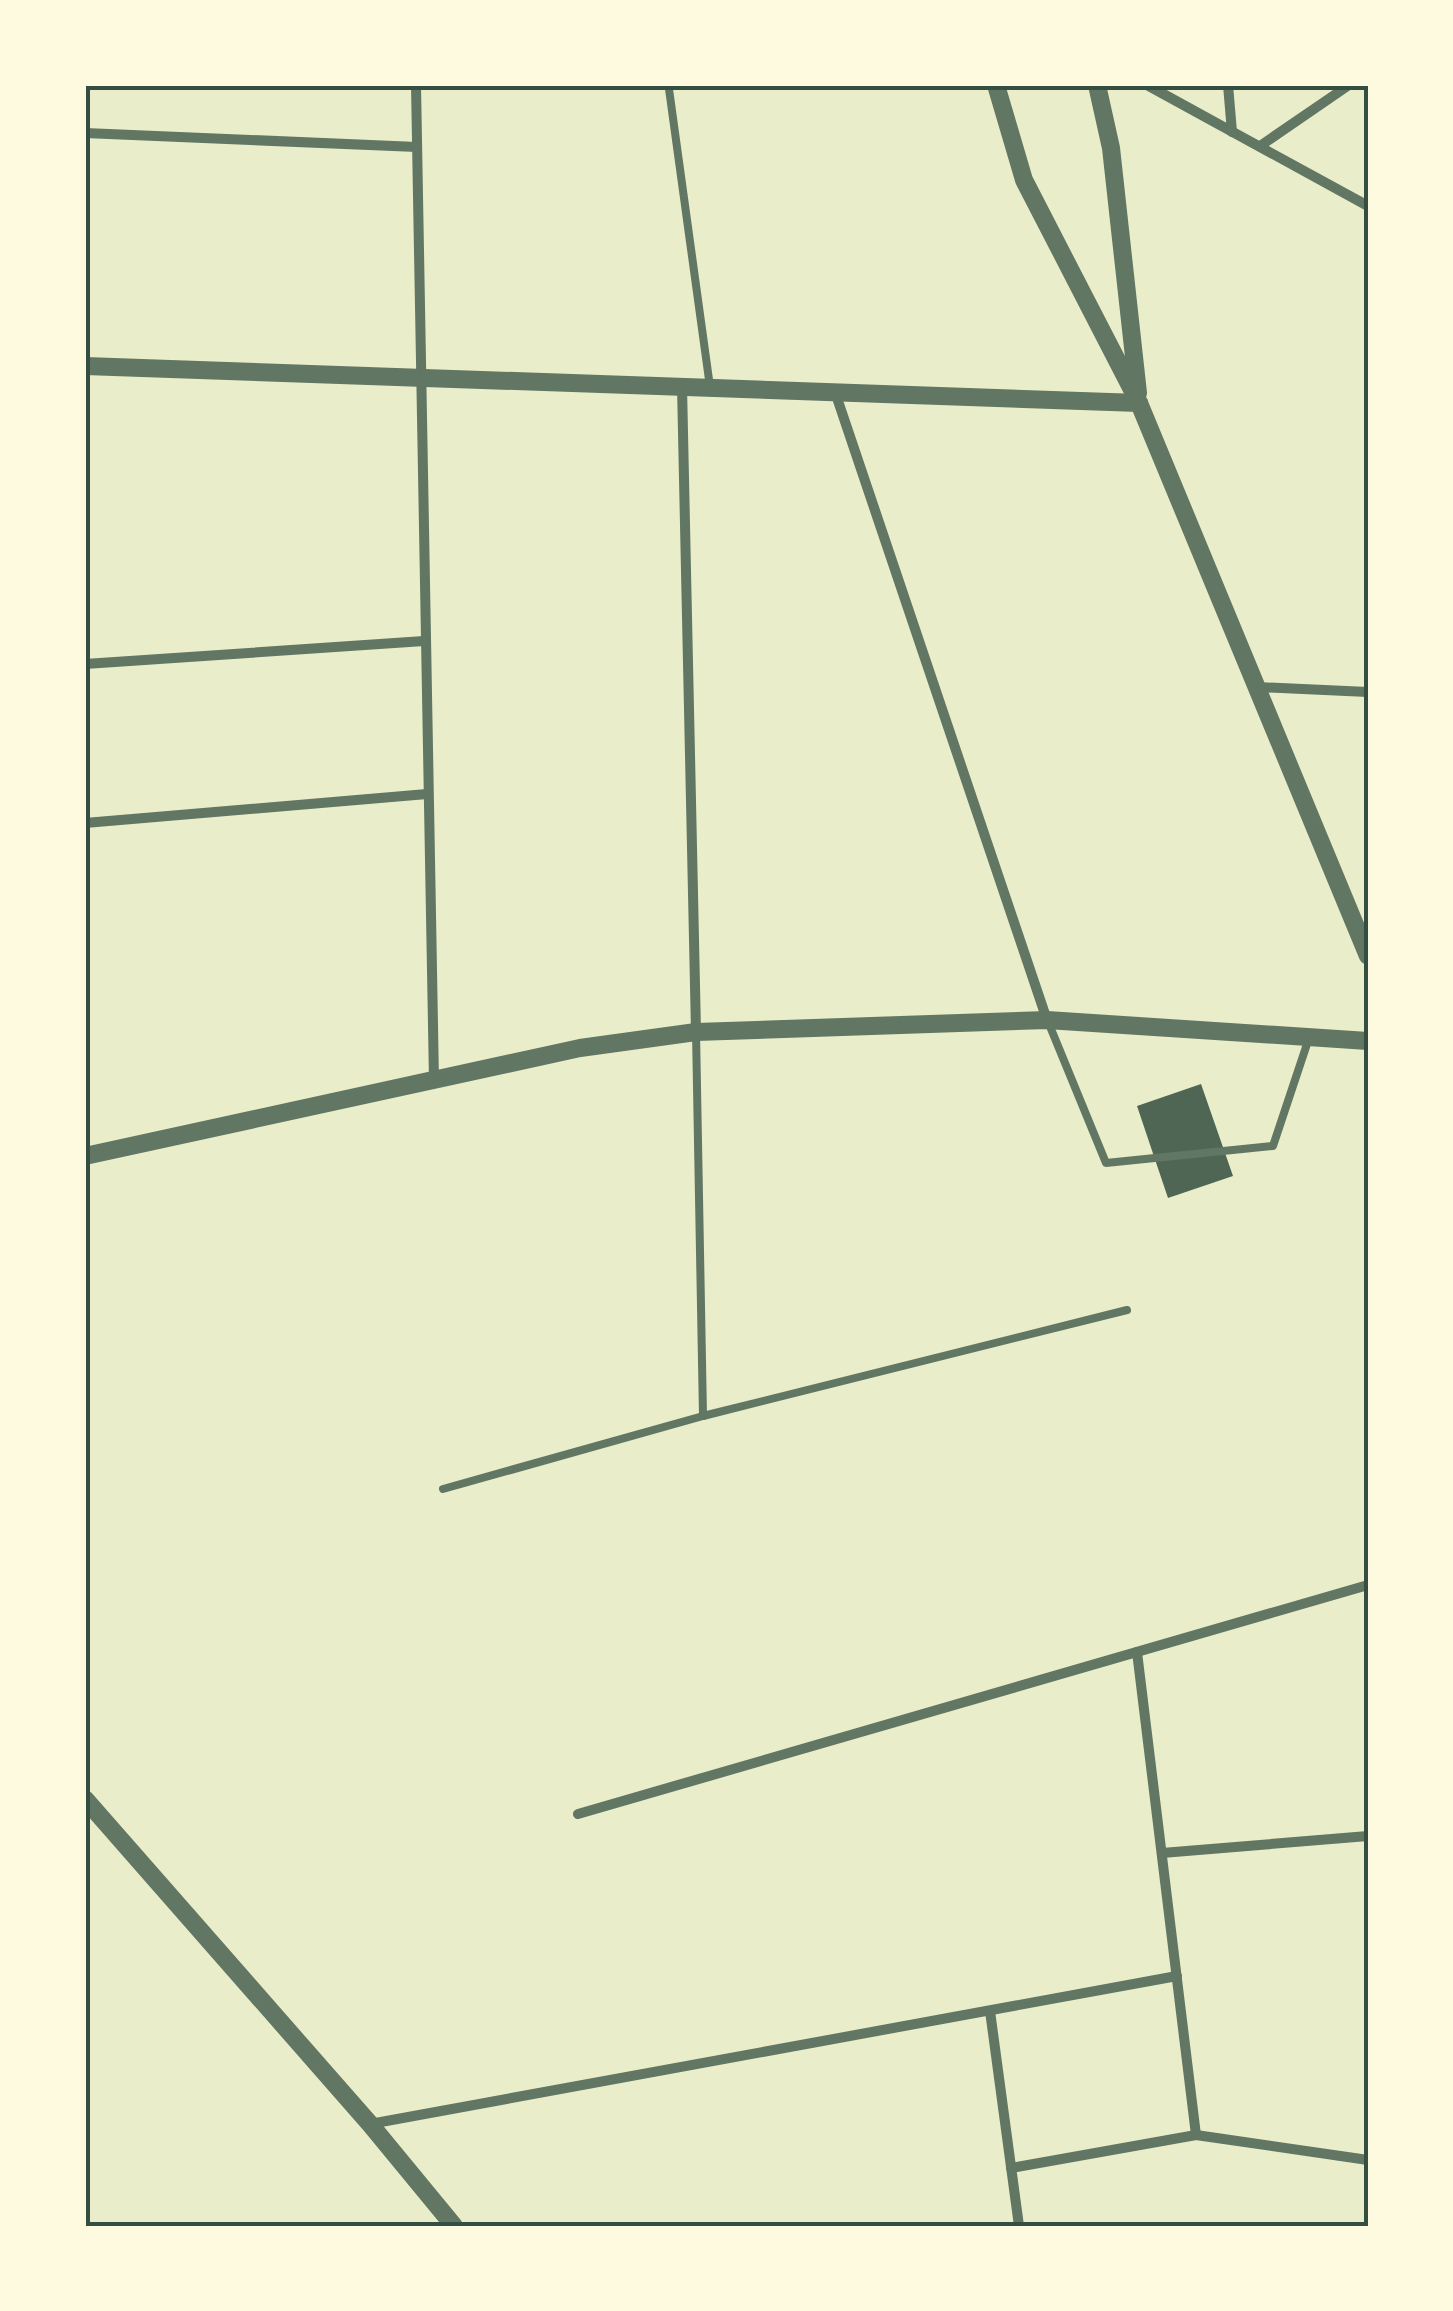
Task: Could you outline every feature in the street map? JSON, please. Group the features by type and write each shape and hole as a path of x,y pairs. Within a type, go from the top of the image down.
{"street":[{"path":"416,85 434,1081"},
{"path":"996,85 1024,180 1139,403 1368,956"},
{"path":"1097,85 1111,148 1139,403"},
{"path":"1147,85 1368,206"},
{"path":"1228,85 1232,132"},
{"path":"1260,146 1349,85"},
{"path":"85,133 417,147"},
{"path":"85,366 1139,403"},
{"path":"682,386 696,1032"},
{"path":"835,391 1047,1020"},
{"path":"85,664 424,641"},
{"path":"1256,687 1368,692"},
{"path":"85,824 426,794"},
{"path":"85,1156 580,1048 696,1032 1047,1020 1368,1041"},
{"path":"578,1814 1368,1585"},
{"path":"1138,1652 1196,2135"},
{"path":"85,1799 370,2124 454,2226"},
{"path":"1162,1852 1368,1836"},
{"path":"370,2124 1177,1976"},
{"path":"990,2011 1019,2226"},
{"path":"1011,2168 1196,2135 1368,2160"}],"lane":[{"path":"669,89 710,387"},
{"path":"1047,1020 1106,1163 1273,1146 1309,1037"},
{"path":"696,1032 703,1416"},
{"path":"443,1489 703,1416 1127,1310"}],"building":[{"path":"1201,1084 1233,1176 1168,1198 1137,1106"}]}
